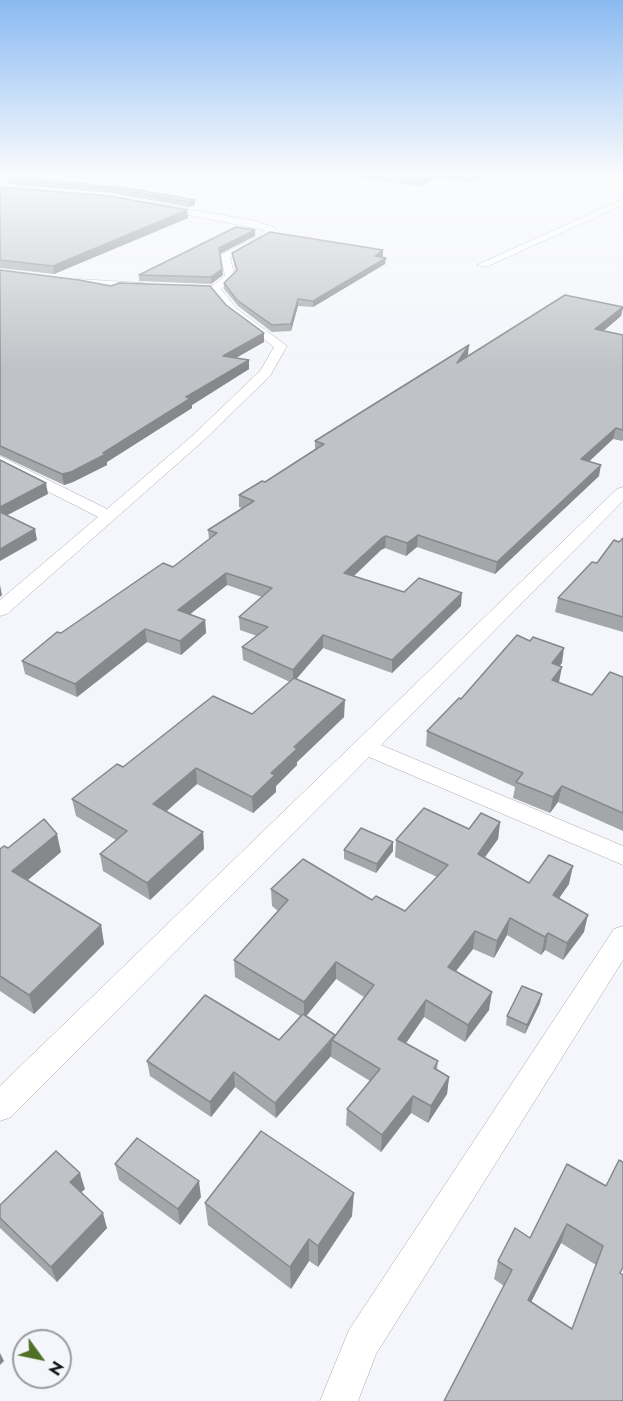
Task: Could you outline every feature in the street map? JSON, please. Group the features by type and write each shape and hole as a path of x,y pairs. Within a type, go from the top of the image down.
{"street":[{"path":"176,287 215,289 230,277 225,257 259,239"},
{"path":"482,265 539,239"},
{"path":"67,281 100,285 154,286"},
{"path":"0,610 197,439 266,373 281,346 232,310 215,289"},
{"path":"0,461 107,515"},
{"path":"0,1107 623,492"},
{"path":"364,746 623,856"},
{"path":"339,1401 362,1344 623,937"}],"building":[{"path":"0,239 117,239 53,266 0,260"},
{"path":"211,239 236,239 219,248 222,269 211,277 139,275"},
{"path":"257,239 316,239 383,250 375,256 386,258 313,301 298,299 291,324 272,325 237,300 224,283 237,270 232,253"},
{"path":"0,270 111,286 119,283 210,286 226,305 264,333 223,356 249,360 186,397 191,398 103,453 106,454 71,472 62,474 0,446"},
{"path":"565,295 623,307 595,329 623,335 623,430 616,428 581,459 601,465 497,562 418,535 407,543 386,536 344,573 404,592 419,578 462,593 392,660 323,635 293,670 242,647 268,627 239,617 272,588 226,573 178,610 205,620 180,641 145,629 75,684 22,661 57,632 61,633 163,563 173,567 217,533 208,530 254,501 239,495 262,481 265,482 324,444 315,441 469,345 457,363"},
{"path":"0,460 46,483 0,507"},
{"path":"0,512 35,529 0,549"},
{"path":"623,538 623,617 558,598 592,562 597,563 614,540 619,542"},
{"path":"517,635 530,641 533,637 564,648 552,663 562,667 552,680 592,695 610,672 623,677 623,813 562,786 553,797 516,782 523,773 427,731 459,698 461,699"},
{"path":"294,678 345,700 294,747 297,749 271,773 275,775 252,797 196,768 153,804 203,832 147,883 100,854 127,831 72,799 117,764 123,767 213,696 252,714"},
{"path":"424,808 469,829 481,813 500,822 478,854 529,883 549,855 573,866 553,895 588,915 567,943 548,933 545,937 510,918 497,941 475,931 448,967 492,992 468,1025 426,1000 398,1039 438,1061 434,1068 449,1077 431,1106 413,1096 382,1135 347,1109 380,1069 332,1040 374,985 336,962 304,1002 234,960 288,900 271,889 303,859 372,900 376,896 405,911 448,865 396,840"},
{"path":"44,819 57,834 12,871 101,925 29,995 0,976 0,849 4,846 8,848"},
{"path":"361,828 393,842 377,864 344,850"},
{"path":"522,986 542,994 527,1025 507,1016"},
{"path":"205,995 279,1040 303,1014 335,1035 275,1103 234,1072 210,1102 147,1061"},
{"path":"261,1131 354,1193 318,1246 309,1239 290,1267 205,1203"},
{"path":"137,1138 199,1181 178,1209 115,1164"},
{"path":"56,1151 80,1173 70,1182 103,1213 51,1267 0,1218 0,1205"},
{"path":"619,1160 623,1162 623,1267 620,1273 623,1275 623,1401 444,1401 512,1270 498,1261 515,1228 530,1238 567,1164 606,1186","holes":["567,1224 603,1246 572,1329 528,1300"]}]}
